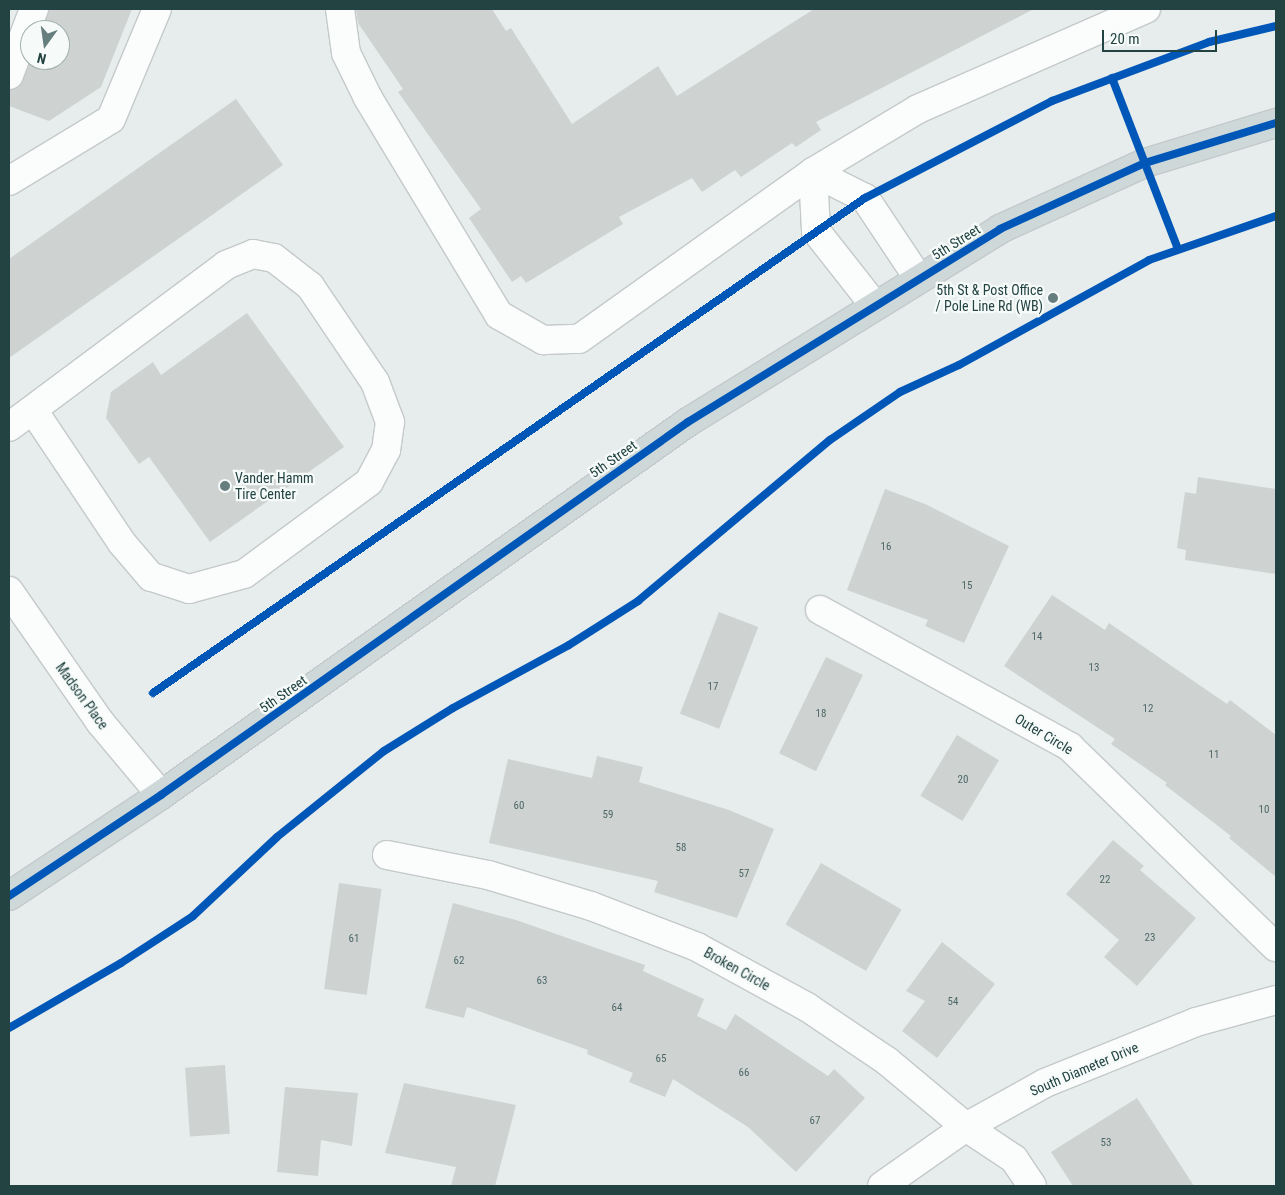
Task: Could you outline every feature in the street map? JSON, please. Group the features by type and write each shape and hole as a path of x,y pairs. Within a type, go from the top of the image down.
{"main road":[{"name":"5th Street","path":"9,896 162,795 688,422 1000,228 1098,182 1162,157 1276,123"}],"street":[{"path":"9,75 34,9"},
{"path":"9,181 111,119 158,9"},
{"path":"340,9 346,53 368,98 499,315 543,340 579,339 813,172 918,109 1146,9"},
{"path":"813,172 865,198 919,279"},
{"path":"813,172 816,231 875,306"},
{"path":"9,427 226,265 254,254 274,258 310,286 374,382 390,422 386,450 369,482 244,574 189,589 151,577 122,543 33,410"},
{"name":"Madson Place","path":"9,591 100,722 162,795"},
{"name":"Outer Circle","path":"820,610 1070,747 1276,947"},
{"name":"Broken Circle","path":"387,855 488,875 592,906 697,947 806,1007 886,1061 966,1127 1014,1159 1032,1186"},
{"name":"South Diameter Drive","path":"882,1186 966,1127 1045,1083 1196,1022 1276,1000"}],"building":[{"path":"49,9 132,9 101,87 49,121 9,106 9,90 19,87 27,70 70,70 70,20 46,20"},
{"path":"356,9 492,9 506,31 511,28 572,124 658,66 677,96 814,9 1034,9 816,122 821,130 796,147 792,143 741,177 735,170 702,192 692,178 619,217 623,224 526,283 521,276 512,282 469,218 481,209 398,92 403,89 358,23"},
{"path":"236,99 283,165 9,358 9,259"},
{"path":"247,313 344,447 210,542 149,457 139,464 106,418 111,392 153,362 161,375"},
{"path":"1198,477 1276,489 1276,574 1185,560 1186,550 1177,548 1185,492 1196,494"},
{"path":"885,489 925,504 1009,546 964,643 925,626 928,620 847,590"},
{"path":"1052,595 1105,630 1109,623 1227,704 1230,700 1276,735 1276,877 1229,838 1231,836 1165,785 1167,783 1111,744 1115,739 1004,666"},
{"path":"719,612 758,627 719,729 680,714"},
{"path":"826,657 863,675 816,771 779,753"},
{"path":"957,735 999,760 962,821 920,796"},
{"path":"597,756 643,767 639,782 729,810 774,829 737,918 654,892 658,881 489,843 508,759 592,778"},
{"path":"1113,840 1144,866 1140,870 1196,918 1137,986 1104,957 1119,940 1066,894"},
{"path":"821,863 902,910 866,971 786,924"},
{"path":"339,883 382,889 367,995 324,989"},
{"path":"453,903 516,920 645,965 643,971 704,999 697,1016 726,1030 735,1014 828,1076 834,1069 865,1098 796,1172 748,1127 673,1079 665,1097 629,1082 633,1073 587,1054 588,1050 467,1007 464,1018 425,1008"},
{"path":"942,942 995,984 937,1058 902,1031 925,1001 906,991"},
{"path":"225,1065 230,1134 190,1137 185,1068"},
{"path":"404,1083 516,1105 495,1186 451,1186 456,1167 385,1153"},
{"path":"285,1087 358,1093 352,1146 321,1140 318,1176 277,1172"},
{"path":"1137,1098 1194,1186 1073,1186 1051,1152"}],"cycle path":[{"path":"153,693 865,198 1052,101 1209,42 1276,26"},
{"path":"1112,78 1178,249"},
{"path":"9,896 161,795 688,422 1000,229 1145,163 1276,123"},
{"path":"9,1028 121,963 193,916 277,837 384,751 453,708 569,645 638,601 830,440 900,392 959,365 1149,260 1276,216"}],"place":[{"name":"5th St & Post Office / Pole Line Rd (WB)","path":"1053,298"},
{"name":"Vander Hamm Tire Center","path":"225,486"}]}
